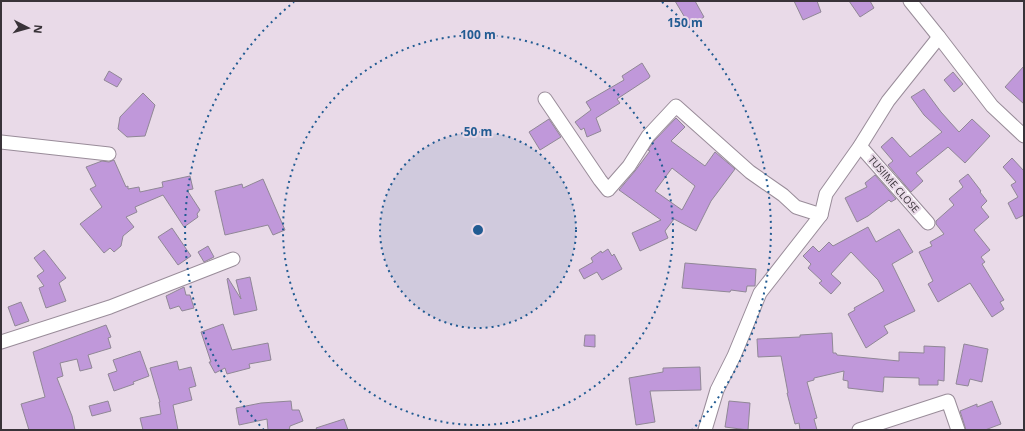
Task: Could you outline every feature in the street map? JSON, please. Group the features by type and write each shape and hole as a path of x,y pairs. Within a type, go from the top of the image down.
{"street":[{"path":"910,1 992,106 1024,136"},
{"path":"705,430 717,390 734,356 760,293 821,215 826,194 860,146 888,101 939,37"},
{"path":"545,99 608,190 629,166 648,136 676,106 750,172 783,195 796,207 821,215"},
{"path":"1,142 109,154"},
{"name":"TUSIIME CLOSE","path":"860,146 928,223"},
{"path":"1,342 110,307 233,259"},
{"path":"858,430 948,401 958,430"}],"building":[{"path":"675,1 695,1 704,17 690,26"},
{"path":"794,1 817,1 821,12 803,20"},
{"path":"849,1 870,1 874,8 860,17"},
{"path":"642,63 650,76 649,78 617,99 620,103 596,118 601,131 587,137 584,128 581,130 575,122 591,110 586,102 624,80 622,76"},
{"path":"1024,66 1024,104 1005,87"},
{"path":"109,71 122,79 117,87 104,80"},
{"path":"953,72 963,84 954,92 944,80"},
{"path":"924,89 941,112 959,132 972,119 990,136 965,163 948,147 916,173 923,181 911,192 888,165 893,161 881,147 892,137 910,157 942,132 924,115 911,97"},
{"path":"143,93 155,105 145,136 127,137 118,129 120,117"},
{"path":"676,118 685,127 671,141 705,166 715,152 735,169 711,201 696,231 674,219 665,231 668,238 640,251 632,233 661,220 619,190 650,151 648,150 654,141","holes":["672,168 695,186 682,210 655,191"]},
{"path":"549,119 561,137 540,150 529,132"},
{"path":"1012,158 1024,171 1024,215 1016,219 1008,203 1018,197 1011,185 1016,182 1003,167"},
{"path":"114,160 126,187 128,186 128,189 139,187 140,192 163,187 162,182 190,176 193,189 187,190 200,210 197,214 198,217 184,227 163,195 135,207 137,212 126,217 134,227 123,236 121,246 114,252 110,248 104,253 80,224 102,207 90,189 96,186 86,167 102,161 109,162"},
{"path":"968,174 987,201 981,207 989,217 974,230 990,250 981,257 985,262 982,264 1004,300 1000,302 1004,309 992,317 970,283 938,302 928,284 933,281 919,252 932,246 930,242 944,234 936,224 936,221 954,205 949,199 963,187 959,181"},
{"path":"875,175 896,199 891,202 889,200 868,216 857,222 845,198 867,187 865,183"},
{"path":"263,179 285,230 273,235 268,225 225,235 215,191 242,184 243,188"},
{"path":"868,227 876,242 899,229 913,252 892,264 915,311 884,326 888,333 866,348 848,314 855,310 854,308 884,291 878,280 851,252 831,274 841,283 831,294 819,283 822,281 808,268 811,264 803,256 813,246 819,252 829,242 833,246"},
{"path":"172,228 191,256 178,265 158,237"},
{"path":"208,246 214,257 204,262 198,252"},
{"path":"608,249 612,256 614,254 622,269 602,280 597,272 584,279 579,270 593,262 591,258 601,251 602,253"},
{"path":"44,250 66,278 59,283 66,301 46,308 39,288 44,286 37,276 44,271 34,258"},
{"path":"685,263 756,269 755,286 747,286 746,292 682,288"},
{"path":"250,277 257,310 234,315 227,279 228,278 241,299 236,280"},
{"path":"184,287 186,295 190,295 194,308 182,311 179,306 170,309 166,296"},
{"path":"21,302 29,321 15,326 8,307"},
{"path":"223,324 232,350 268,343 271,360 249,364 250,368 227,374 225,368 215,373 209,362 211,362 201,332"},
{"path":"106,325 111,337 108,338 111,348 88,355 92,368 80,371 77,359 60,363 63,376 57,378 72,416 75,430 29,430 21,404 45,397 33,352"},
{"path":"832,333 833,353 836,353 837,355 899,361 899,352 924,353 924,346 945,347 944,381 938,380 938,385 919,385 919,378 884,377 883,392 848,388 848,381 843,380 844,371 814,378 814,380 807,382 817,418 814,419 817,430 800,430 799,423 795,424 787,393 781,356 758,357 757,339 800,337 800,335"},
{"path":"585,335 595,335 595,347 584,346"},
{"path":"964,344 988,349 982,382 970,379 968,386 956,384"},
{"path":"140,351 149,376 133,382 134,384 114,391 108,374 117,371 113,360"},
{"path":"177,361 179,370 191,367 196,386 189,388 192,400 173,405 178,430 143,430 140,418 161,414 160,402 150,368"},
{"path":"700,367 701,390 650,391 655,422 636,425 629,378 663,372 663,368"},
{"path":"108,401 111,411 92,416 89,406"},
{"path":"291,401 292,410 299,410 303,421 290,426 289,430 268,430 267,419 239,425 236,408 261,403"},
{"path":"729,401 750,403 748,430 725,427"},
{"path":"992,401 1001,424 985,430 966,430 960,411 977,404 977,407"},
{"path":"344,419 348,430 317,430 316,428"}]}
